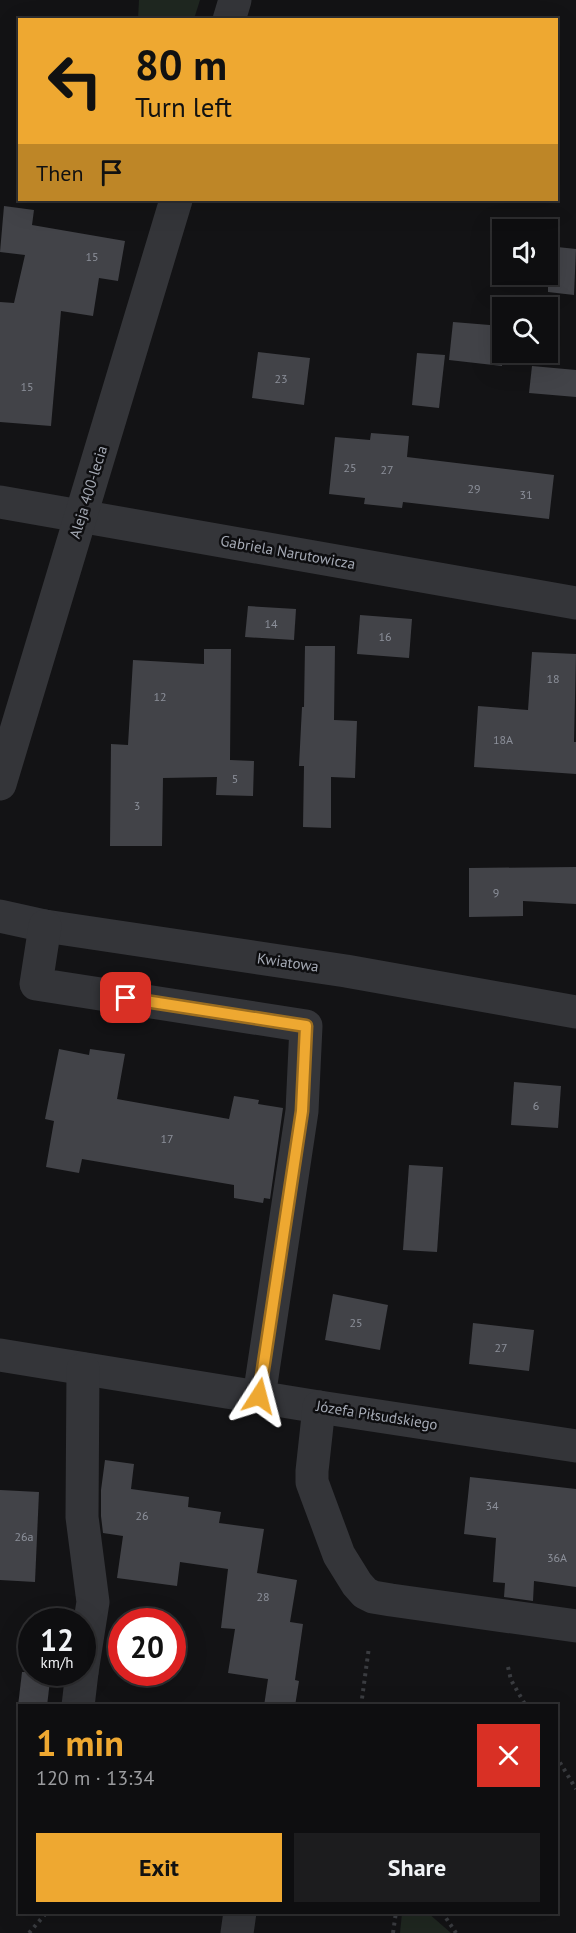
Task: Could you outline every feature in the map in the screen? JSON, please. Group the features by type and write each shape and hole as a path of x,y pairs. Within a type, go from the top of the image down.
{"street":[{"path":"230,18 235,0"},
{"name":"Aleja 400-lecia","path":"0,784 176,201"},
{"name":"Gabriela Narutowicza","path":"0,502 576,603"},
{"name":"Kwiatowa","path":"0,916 45,926 346,971 576,1012"},
{"path":"45,926 36,984 306,1026 302,1111 259,1396"},
{"name":"Józefa Piłsudskiego","path":"0,1354 320,1407 576,1446"},
{"path":"83,1369 82,1517 92,1608"},
{"path":"320,1407 312,1482 339,1555 365,1593 391,1600 576,1626"},
{"path":"78,1704 80,1686"},
{"path":"237,1933 240,1914"}],"path":[{"path":"361,1704 369,1647"},
{"path":"508,1667 511,1680 525,1704"},
{"path":"558,1759 576,1789"},
{"path":"29,1933 45,1914"},
{"path":"393,1933 396,1914"},
{"path":"443,1914 456,1933"}],"shaded area":[{"path":"139,0 200,0 194,18 138,18"},
{"path":"402,1914 429,1914 451,1933 400,1933"}],"building":[{"path":"4,206 34,210 32,225 125,241 118,281 99,278 93,316 61,311 51,426 0,422 0,302 14,303 25,255 0,252"},
{"path":"558,247 576,249 574,295 548,292 548,285 558,285"},
{"path":"453,322 492,325 492,363 502,363 502,366 449,360"},
{"path":"258,352 310,358 304,405 252,398"},
{"path":"417,353 445,355 439,408 412,405"},
{"path":"532,366 576,370 576,397 529,393"},
{"path":"371,433 409,436 407,457 554,475 549,519 403,502 402,508 364,504 365,498 329,494 335,437 370,440"},
{"path":"248,606 296,609 294,640 245,637"},
{"path":"360,615 412,619 409,658 357,654"},
{"path":"305,646 335,646 334,720 357,721 355,778 331,777 331,828 303,827 304,766 299,766 302,707 304,707"},
{"path":"204,649 231,649 230,760 254,761 253,796 216,795 217,777 163,778 162,846 110,846 111,744 128,745 133,660 204,664"},
{"path":"532,652 576,654 574,742 576,742 576,774 474,767 478,706 528,710"},
{"path":"576,867 576,904 523,901 523,916 469,917 469,868"},
{"path":"59,1049 89,1055 90,1049 125,1054 117,1099 229,1119 234,1096 259,1100 258,1104 283,1108 270,1199 264,1198 263,1203 234,1198 234,1185 82,1159 79,1173 46,1167 54,1121 45,1119"},
{"path":"514,1082 561,1086 558,1128 511,1125"},
{"path":"409,1165 443,1167 437,1252 403,1250"},
{"path":"333,1294 388,1305 380,1350 325,1340"},
{"path":"473,1323 534,1330 529,1371 469,1364"},
{"path":"105,1460 134,1464 131,1489 189,1497 188,1507 221,1512 219,1523 264,1529 257,1573 297,1580 290,1622 303,1624 295,1680 299,1681 295,1704 264,1704 268,1679 228,1673 235,1629 221,1628 228,1569 180,1562 177,1586 117,1578 123,1536 103,1533 101,1490"},
{"path":"470,1477 576,1489 576,1587 534,1581 533,1601 504,1597 505,1583 493,1582 496,1538 464,1534"},
{"path":"0,1490 39,1492 35,1582 0,1580"},
{"path":"20,1686 49,1686 47,1704 18,1704"}],"route":[{"path":"126,998 306,1026 302,1111 259,1396"}]}
